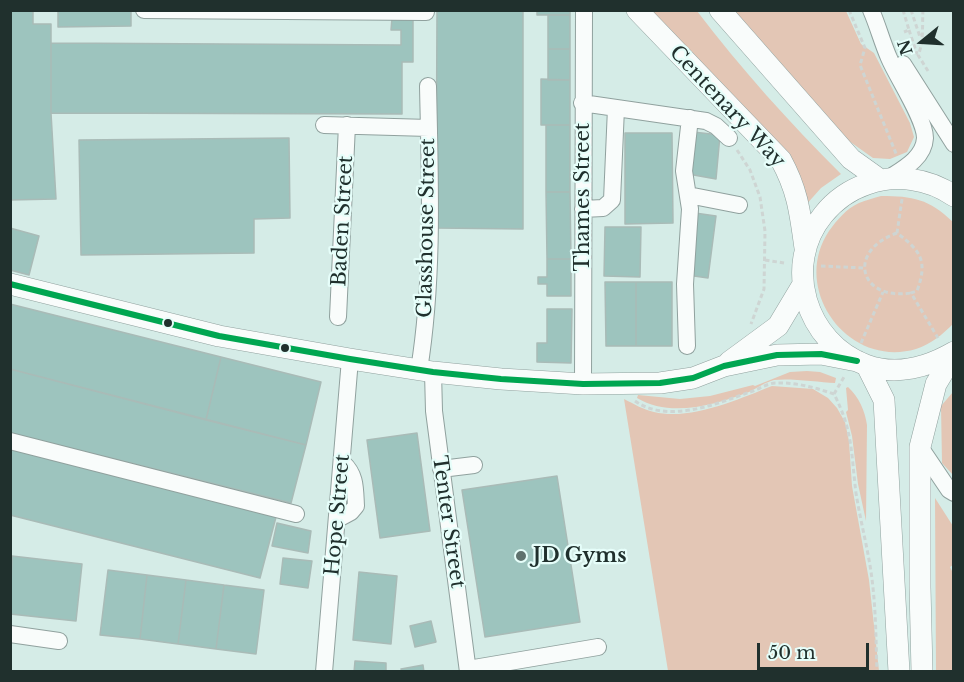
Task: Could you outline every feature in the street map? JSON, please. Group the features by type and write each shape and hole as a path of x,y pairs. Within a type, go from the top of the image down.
{"main road":[{"name":"Centenary Way","path":"637,10 781,160 793,182 800,206 805,248"},
{"path":"720,10 850,159 884,179"},
{"path":"899,672 884,400 857,362 826,338 815,322 802,286 802,267 805,248 815,224 832,203 854,188 884,179 911,178 932,184 954,196"},
{"path":"10,284 219,336 426,371 501,379 583,384 660,383 693,378 724,366 777,356 821,354 896,370 917,368 937,362 948,348"},
{"path":"724,366 778,326 802,286"},
{"path":"922,672 920,447 948,348"}],"street":[{"path":"144,10 426,12"},
{"name":"Thames Street","path":"583,384 584,10"},
{"path":"874,18 889,58 914,107 925,138 922,148 912,162 884,179"},
{"path":"874,18 954,144"},
{"name":"Glasshouse Street","path":"426,371 430,244 428,86"},
{"path":"582,104 706,121 716,126 730,140"},
{"path":"583,209 603,208 612,200 616,108"},
{"path":"687,346 685,284 690,209 684,171 690,118"},
{"name":"Baden Street","path":"338,317 347,125"},
{"path":"324,126 429,128"},
{"path":"688,195 739,205"},
{"name":"Hope Street","path":"324,672 350,359"},
{"name":"Tenter Street","path":"426,371 434,411 468,670"},
{"path":"10,441 296,514"},
{"path":"920,447 949,490 954,493"},
{"path":"441,469 474,465"},
{"path":"10,634 59,641"},
{"path":"468,670 598,647"}],"path":[{"path":"849,10 865,48 860,65 897,156"},
{"path":"903,10 918,55 930,74"},
{"path":"911,10 921,38"},
{"path":"918,55 922,47 923,10"},
{"path":"904,32 909,30"},
{"path":"730,140 750,170 760,197 765,231 764,289 749,328"},
{"path":"897,233 902,199"},
{"path":"897,233 914,246 923,262 922,279 917,291 894,296 876,289 868,279 864,267 867,255 873,246 881,239 897,233"},
{"path":"765,260 784,263"},
{"path":"819,266 864,267"},
{"path":"834,394 857,362 883,292"},
{"path":"911,293 948,348"},
{"path":"619,383 627,395 639,403 665,412 707,406 773,383 811,386 834,394 845,417 850,436 856,494 873,590 877,672"}],"shaded area":[{"path":"651,11 697,11 766,95 841,174 821,188 805,206"},
{"path":"734,11 846,11 861,44 874,53 910,123 914,137 907,152 890,159 873,158 849,141"},
{"path":"881,196 920,200 936,208 953,222 953,324 936,339 916,349 891,352 868,347 848,336 832,319 821,299 817,277 819,254 829,231 850,208"},
{"path":"790,372 820,372 836,378 835,383 774,380 736,397 693,407 664,407 637,398 638,395 680,399 710,396 755,386"},
{"path":"772,386 813,389 828,398 845,422 849,441 852,486 869,580 879,671 668,671 624,399 654,412 683,414 714,407"},
{"path":"848,387 861,404 867,425 866,521 846,412 848,410 846,388"},
{"path":"953,392 953,475 942,463 941,406"},
{"path":"935,498 953,526 953,565 950,567 954,575 953,671 936,671"}],"building":[{"path":"10,10 33,10 33,24 51,24 51,113 56,199 10,200"},
{"path":"58,10 131,10 131,26 58,27"},
{"path":"437,10 523,10 523,229 436,228"},
{"path":"537,10 570,10 570,15 537,15"},
{"path":"548,15 570,15 570,49 548,49"},
{"path":"392,18 413,18 413,62 402,62 402,114 51,113 51,43 401,45 401,30 391,30"},
{"path":"548,49 570,49 570,80 548,80"},
{"path":"541,79 570,80 570,125 541,125"},
{"path":"546,125 570,125 570,192 546,192"},
{"path":"693,132 720,135 716,179 688,174"},
{"path":"625,133 672,133 673,223 625,224"},
{"path":"289,138 290,218 254,219 254,253 81,255 79,140"},
{"path":"546,192 570,192 571,259 547,259"},
{"path":"695,213 716,216 708,278 687,275"},
{"path":"605,227 641,227 640,277 604,276"},
{"path":"10,228 39,236 29,275 10,270"},
{"path":"547,259 571,259 571,296 547,296 547,284 538,284 538,277 547,277"},
{"path":"605,282 636,282 636,346 606,346"},
{"path":"636,282 672,282 672,346 636,346"},
{"path":"10,304 221,357 206,420 10,369"},
{"path":"547,309 572,309 571,363 537,362 537,343 547,343"},
{"path":"221,357 321,382 306,445 206,420"},
{"path":"10,369 306,445 291,503 10,433"},
{"path":"417,433 430,531 380,538 367,440"},
{"path":"10,449 276,517 260,578 10,515"},
{"name":"JD Gyms","path":"557,476 580,622 485,637 462,490"},
{"path":"277,523 311,531 308,553 272,546"},
{"path":"12,556 82,564 76,621 10,614"},
{"path":"283,558 312,561 308,588 280,584"},
{"path":"108,570 147,575 140,639 100,635"},
{"path":"359,572 397,576 391,644 353,640"},
{"path":"147,575 186,580 178,644 140,639"},
{"path":"186,580 224,585 216,649 178,644"},
{"path":"224,585 264,590 256,654 216,649"},
{"path":"431,621 436,642 415,647 410,626"},
{"path":"355,661 386,663 386,672 354,672"},
{"path":"423,665 424,672 402,672 401,669"}],"transit line":[{"path":"10,284 219,336 433,372 501,379 583,384 660,383 693,378 724,366 777,355 821,354 857,361"}],"place":[{"name":"JD Gyms","path":"521,556"}]}
